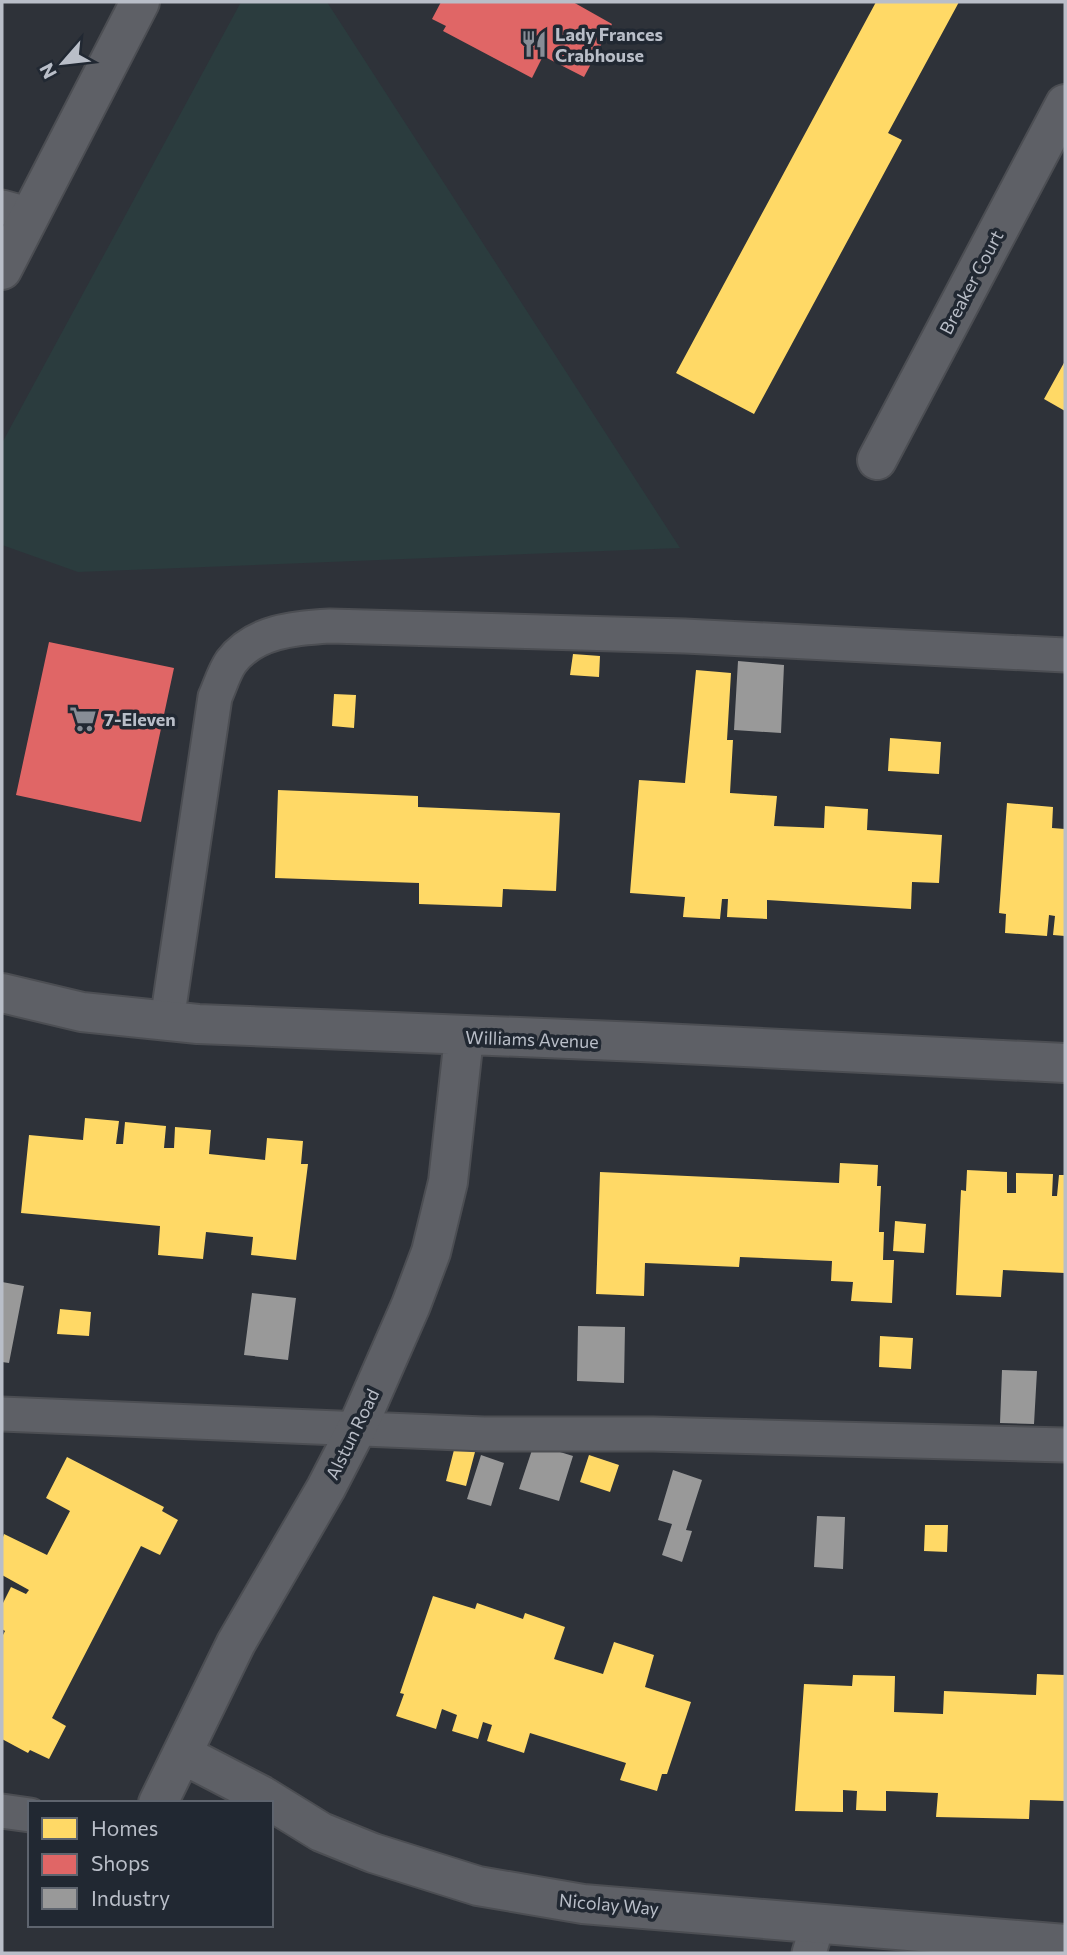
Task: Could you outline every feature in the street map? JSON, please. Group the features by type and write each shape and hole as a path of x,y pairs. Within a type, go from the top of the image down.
{"street":[{"path":"2,270 16,211 140,2"},
{"name":"Breaker Court","path":"877,460 1065,104"},
{"name":"Williams Avenue","path":"2,993 82,1012 167,1021 464,1037 641,1042 1065,1063"},
{"name":"Alstun Road","path":"159,1801 236,1643 357,1429 431,1252 447,1182 464,1037"},
{"name":"Nicolay Way","path":"182,1755 271,1801"},
{"name":"Nicolay Way","path":"273,1802 321,1832 373,1853 478,1886 813,1938 1065,1944"}],"lane":[{"path":"167,1021 215,697 231,662 256,642 284,629 330,626 685,636 1065,655"},
{"path":"2,1414 484,1434 653,1434 1065,1445"},
{"path":"2,1811 28,1815"}],"shaded area":[{"path":"241,2 327,2 680,548 78,572 2,545 2,443"}],"building: Homes":[{"path":"876,2 959,2 888,133 902,140 754,414 676,373"},
{"path":"1065,361 1065,411 1044,399"},
{"path":"573,654 600,656 599,677 570,675"},
{"path":"696,670 731,673 727,740 733,740 730,793 777,796 774,826 824,828 825,806 868,809 867,830 942,835 939,883 912,882 911,909 767,900 767,919 727,917 728,899 722,899 720,919 683,917 685,897 630,893 639,780 685,783"},
{"path":"334,694 356,695 354,728 332,726"},
{"path":"890,738 941,742 939,774 888,771"},
{"path":"278,790 418,796 418,807 560,813 556,891 503,889 502,907 419,904 419,883 275,878"},
{"path":"1007,803 1053,807 1052,828 1065,829 1065,936 1053,935 1055,916 1049,915 1047,936 1005,933 1006,914 999,913"},
{"path":"85,1118 119,1121 116,1144 123,1144 125,1122 166,1126 164,1148 174,1148 175,1127 211,1130 209,1154 265,1160 267,1138 303,1141 301,1164 308,1164 296,1260 251,1255 253,1237 206,1232 203,1259 158,1255 160,1226 21,1213 29,1135 83,1140"},
{"path":"840,1163 878,1165 877,1186 881,1186 879,1232 884,1232 883,1260 894,1260 892,1303 851,1301 853,1282 831,1281 832,1261 740,1257 739,1267 645,1263 644,1296 596,1294 600,1172 839,1183"},
{"path":"967,1170 1007,1172 1007,1193 1016,1193 1016,1173 1053,1174 1052,1196 1057,1196 1059,1175 1065,1175 1065,1273 1003,1270 1001,1297 956,1295 961,1190 966,1191"},
{"path":"895,1221 926,1224 924,1253 893,1251"},
{"path":"60,1309 91,1312 89,1336 57,1334"},
{"path":"880,1336 913,1338 911,1369 879,1367"},
{"path":"455,1446 475,1452 466,1486 446,1481"},
{"path":"589,1455 619,1465 610,1492 580,1482"},
{"path":"67,1457 164,1507 162,1511 178,1520 160,1555 141,1546 52,1718 66,1726 49,1759 30,1750 28,1753 2,1739 2,1637 5,1631 2,1629 2,1605 11,1587 26,1594 29,1590 2,1575 2,1540 4,1534 47,1555 70,1511 46,1498"},
{"path":"925,1525 948,1525 947,1552 924,1551"},
{"path":"433,1596 475,1609 477,1603 523,1619 525,1613 565,1627 554,1659 603,1674 614,1642 654,1655 645,1687 691,1702 667,1774 662,1774 657,1791 620,1780 626,1763 530,1733 524,1753 487,1741 492,1725 483,1722 478,1739 452,1731 457,1715 442,1709 436,1729 396,1716 404,1694 400,1693"},
{"path":"1037,1674 1065,1675 1065,1801 1030,1800 1029,1819 936,1817 938,1793 886,1791 886,1811 856,1810 857,1791 843,1790 843,1812 795,1811 804,1684 852,1686 853,1675 895,1676 894,1712 943,1714 944,1691 1036,1695"}],"building: Shops":[{"name":"Lady Frances Crabhouse","path":"441,2 573,2 612,24 584,77 543,56 532,78 443,31 446,26 432,19"},
{"path":"49,642 174,668 141,822 16,795"}],"building: Industry":[{"path":"738,661 784,665 781,733 734,730"},
{"path":"2,1282 24,1286 9,1363 2,1362"},
{"path":"252,1293 296,1298 288,1360 244,1355"},
{"path":"578,1326 625,1327 624,1383 577,1381"},
{"path":"1002,1370 1037,1371 1034,1424 1000,1423"},
{"path":"534,1444 573,1456 559,1501 519,1489"},
{"path":"481,1455 504,1463 491,1506 467,1499"},
{"path":"673,1470 702,1480 686,1530 692,1531 682,1562 662,1555 672,1524 658,1520"},
{"path":"817,1516 845,1517 843,1569 814,1567"}],"place":[{"name":"Lady Frances Crabhouse","path":"534,44"},
{"name":"7-Eleven","path":"83,719"}]}
